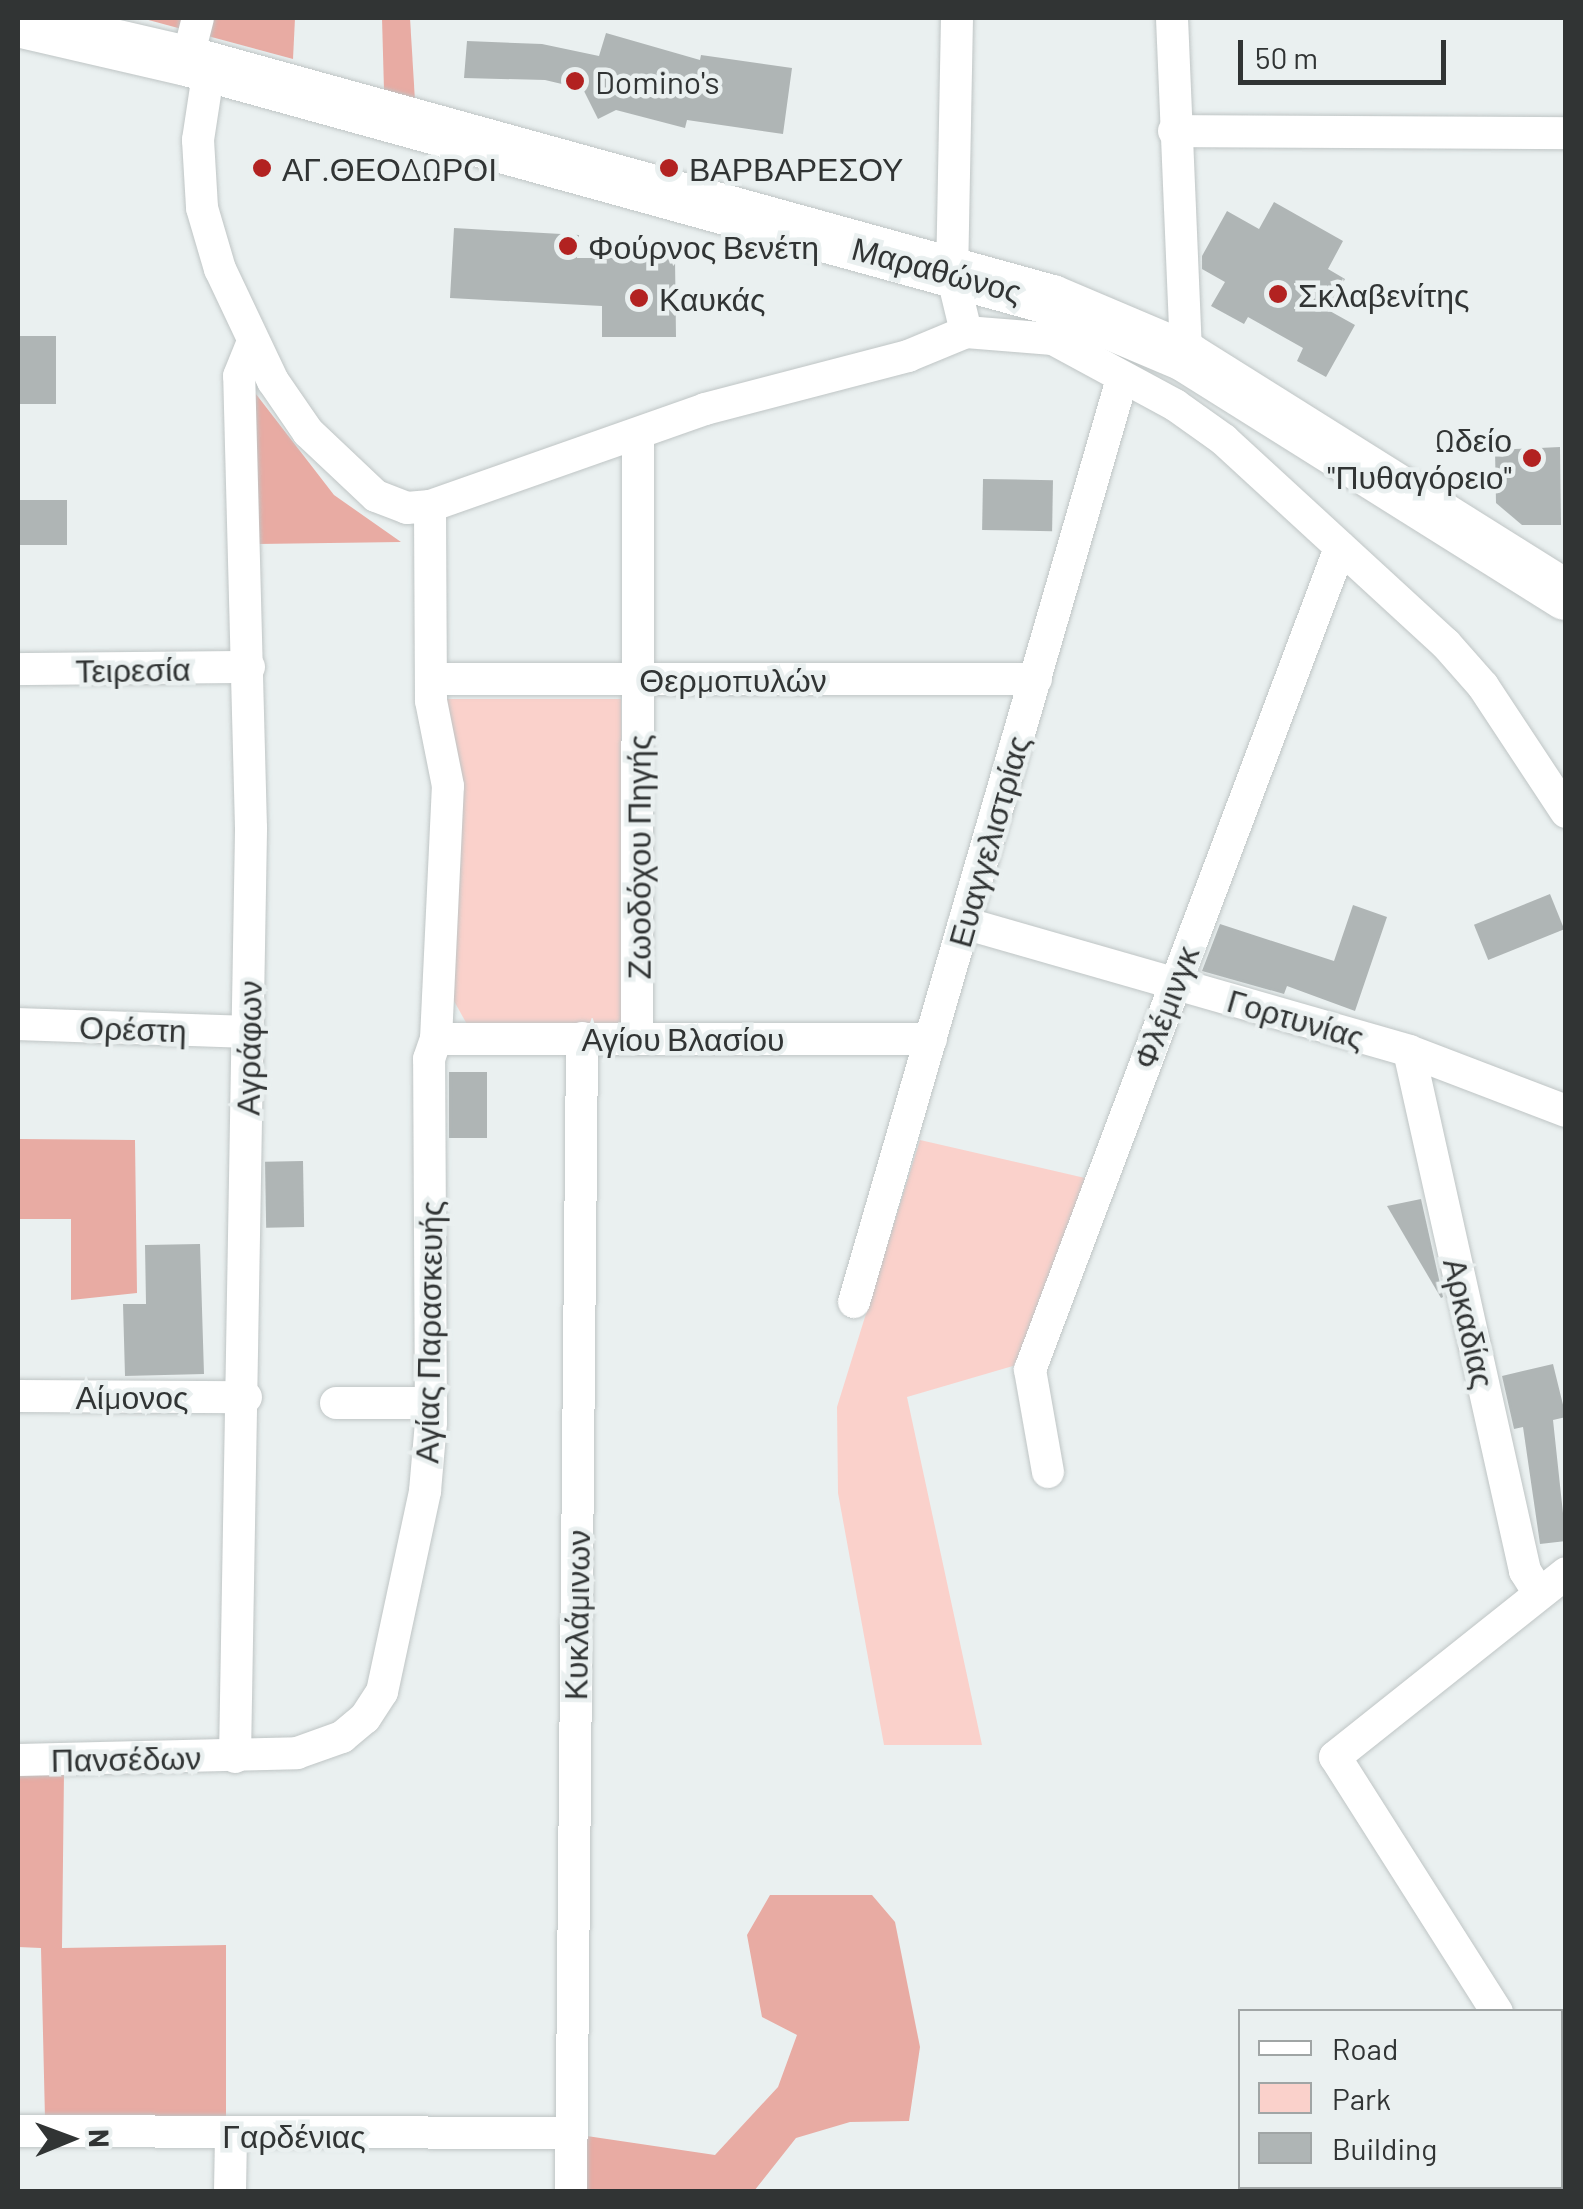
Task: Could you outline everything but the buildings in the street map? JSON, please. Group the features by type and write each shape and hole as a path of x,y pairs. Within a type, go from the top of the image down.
{"main road":[{"name":"Μαραθώνος","path":"18,22 198,49 952,274 1052,300 1186,358 1566,595"}],"street":[{"path":"957,18 952,274 966,332"},
{"path":"1172,18 1186,358"},
{"path":"198,49 202,208 252,342 308,432 376,496 406,508 430,506 759,392 908,356 966,332 1053,340 1176,405 1224,440 1458,658 1566,812"},
{"path":"1174,131 1566,134"},
{"name":"Αγράφων","path":"235,1757 246,1397 248,1032 249,667 240,376 252,342"},
{"name":"Ευαγγελιστρίας","path":"854,1302 1122,379"},
{"name":"Ζωοδόχου Πηγής","path":"637,1038 638,436"},
{"name":"Αγίας Παρασκευής","path":"235,1757 297,1753 342,1737 366,1718 382,1692 424,1491 431,1403 428,1060 436,1038 448,786 431,679 430,506"},
{"name":"Φλέμινγκ","path":"1048,1472 1030,1370 1340,548"},
{"name":"Τειρεσία","path":"18,670 249,667"},
{"name":"Θερμοπυλών","path":"431,679 1036,679"},
{"name":"Γορτυνίας","path":"964,923 1409,1051 1566,1112"},
{"name":"Ορέστη","path":"18,1024 248,1032"},
{"name":"Αγίου Βλασίου","path":"436,1038 931,1039"},
{"name":"Κυκλάμινων","path":"570,2192 582,1038"},
{"name":"Αρκαδίας","path":"1409,1051 1525,1571 1552,1583"},
{"name":"Αίμονος","path":"18,1396 246,1397"},
{"path":"336,1403 431,1403"},
{"path":"1495,2009 1335,1757 1552,1583"},
{"name":"Πανσέδων","path":"18,1760 235,1757"},
{"name":"Γαρδένιας","path":"18,2131 230,2136 571,2133"},
{"path":"230,2136 230,2192"}],"green space":[{"path":"447,699 621,699 624,1023 468,1026 454,1001"},
{"path":"920,1140 1085,1178 1020,1364 907,1397 982,1745 884,1745 838,1493 837,1407"}],"shaded area":[{"path":"141,18 295,18 293,59"},
{"path":"382,18 410,18 415,101 384,90"},
{"path":"252,389 334,495 401,542 258,544"},
{"path":"18,1139 135,1140 137,1293 71,1300 71,1219 18,1219"},
{"path":"64,1772 62,1948 226,1945 226,2121 45,2119 41,1948 18,1947 18,1773"},
{"path":"770,1895 872,1895 895,1922 920,2047 909,2121 850,2122 796,2138 754,2191 579,2192 580,2135 715,2155 778,2087 797,2035 762,2017 747,1935"}],"place":[{"name":"Domino's","path":"575,81"},
{"name":"ΑΓ.ΘΕΟΔΩΡΟΙ","path":"262,168"},
{"name":"ΒΑΡΒΑΡΕΣΟΥ","path":"669,168"},
{"name":"Φούρνος Βενέτη","path":"568,246"},
{"name":"Σκλαβενίτης","path":"1278,294"},
{"name":"Καυκάς","path":"639,298"},
{"name":"Ωδείο \"Πυθαγόρειο\"","path":"1532,458"}]}
